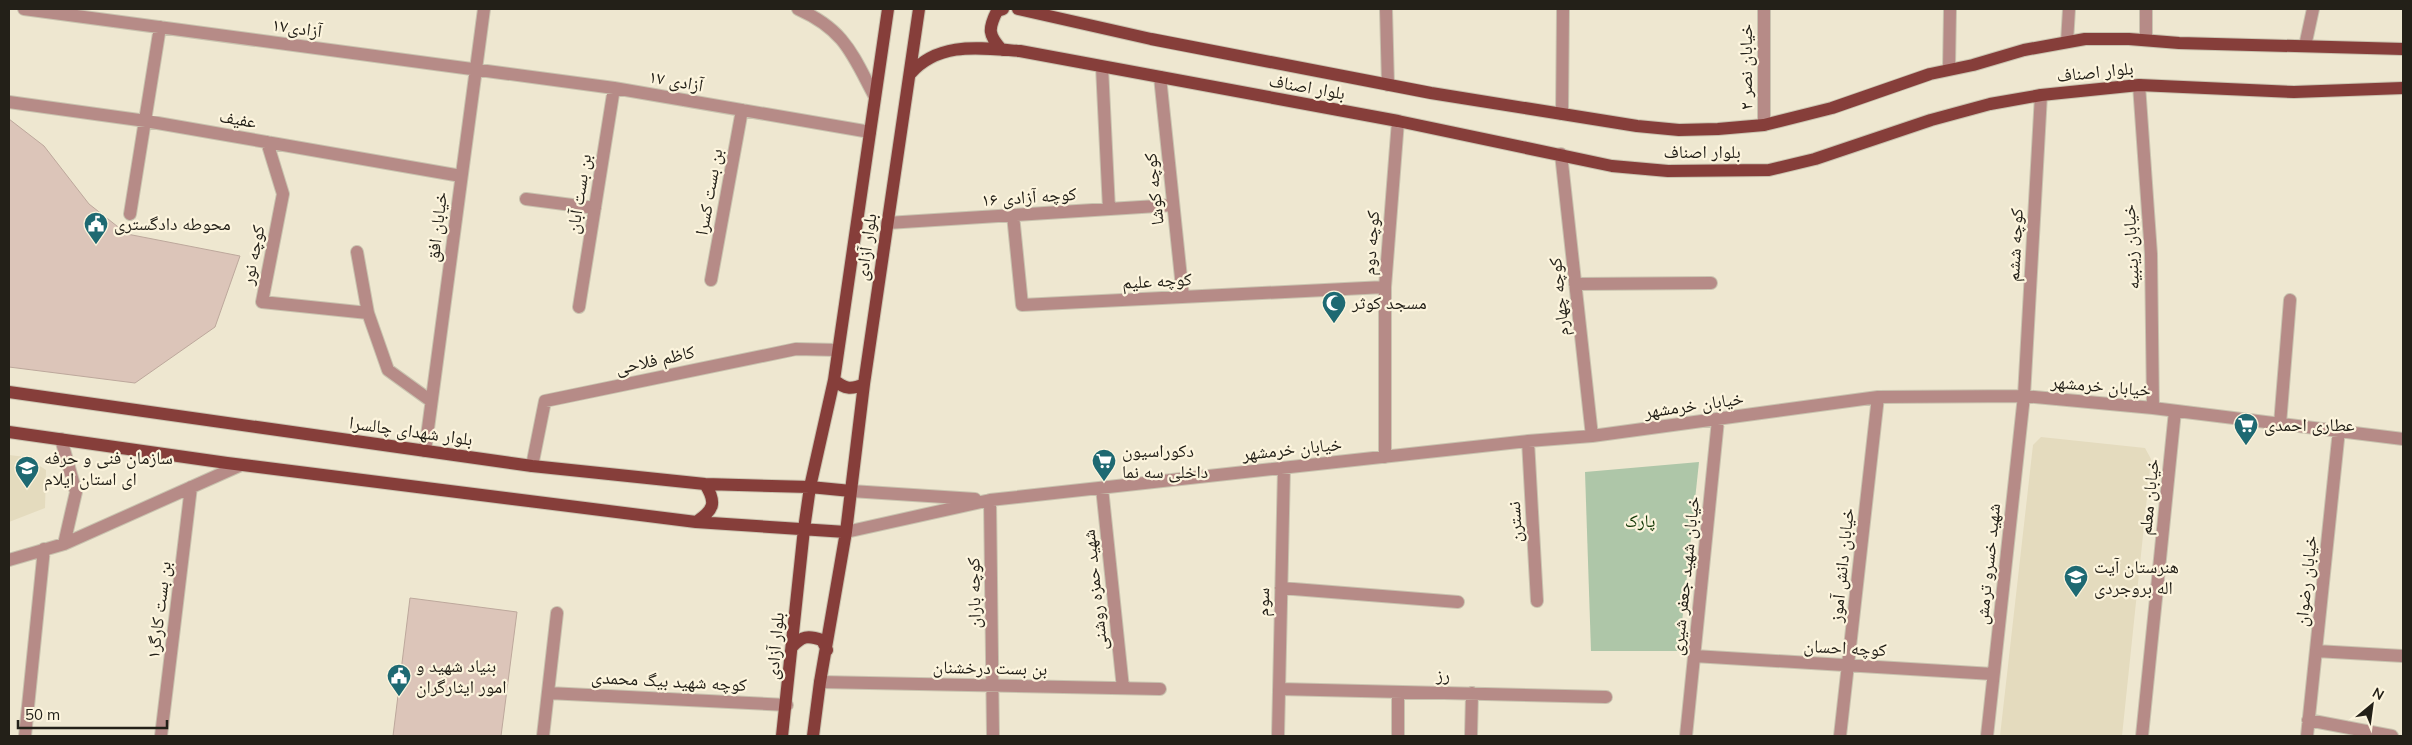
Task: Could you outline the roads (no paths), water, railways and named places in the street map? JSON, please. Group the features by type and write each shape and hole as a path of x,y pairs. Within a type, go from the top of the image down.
{"main road":[{"name":"بلوار آزادی","path":"782,736 787,705 804,529 810,487 834,380 888,9"},
{"name":"بلوار آزادی","path":"846,532 864,384 919,9"},
{"path":"1002,50 992,40 990,25 997,11 1004,9"},
{"name":"بلوار اصناف","path":"1018,9 1151,39 1388,85 1562,114 1679,130 1764,125 1832,108 1949,69 1973,66 2024,50 2085,39 2403,48"},
{"name":"بلوار اصناف","path":"910,74 920,62 942,52 982,48 1002,50 1398,121 1612,166 1668,171 1768,170 1815,159 1930,120 1990,104 2041,95 2139,85 2294,92 2403,88"},
{"path":"834,380 842,387 853,389 864,384"},
{"name":"بلوار شهدای چالسرا","path":"9,392 532,466 705,484 810,487 851,491"},
{"path":"9,432 241,465 696,522 846,532 820,682 813,736"},
{"path":"696,522 707,514 712,506 712,496 705,484"},
{"path":"792,647 800,638 811,636 822,640 827,650"}],"street":[{"name":"آزادی۱۷","path":"24,9 475,71"},
{"name":"خیابان افق","path":"425,450 484,9"},
{"path":"798,9 820,18 841,37 876,97"},
{"path":"1386,9 1388,85"},
{"path":"1562,114 1563,9"},
{"name":"خیابان نصر ۲","path":"1764,9 1764,125"},
{"path":"1949,69 1950,9"},
{"path":"2067,42 2069,9"},
{"path":"2146,9 2146,40"},
{"path":"2305,46 2313,9"},
{"path":"130,214 160,27"},
{"path":"1102,67 1108,209"},
{"name":"آزادی ۱۷","path":"475,71 614,88 870,132"},
{"name":"کوچه کوشا","path":"1160,77 1182,297"},
{"name":"خیابان زینبیه","path":"2139,85 2150,254 2153,408"},
{"name":"بن بست آبان","path":"579,307 614,88"},
{"name":"کوچه ششم","path":"2024,396 2041,95"},
{"name":"عفیف","path":"9,102 146,121 461,176"},
{"name":"بن بست کسرا","path":"711,280 742,110"},
{"name":"کوچه دوم","path":"1385,457 1385,287 1398,121"},
{"name":"کوچه نور","path":"268,142 283,194 262,302 368,313"},
{"name":"کوچه چهارم","path":"1561,154 1592,436"},
{"path":"526,200 595,208"},
{"name":"کوچه آزادی ۱۶","path":"887,223 1173,205"},
{"name":"کوچه علیم","path":"1013,215 1022,306 1385,287"},
{"path":"357,252 368,313 388,370 431,401"},
{"path":"1575,284 1711,283"},
{"path":"2280,424 2290,300"},
{"name":"کاظم فلاحی","path":"532,466 545,401 796,349 838,350"},
{"name":"خیابان خرمشهر","path":"846,532 990,500 1528,441 1592,436 1878,398 2024,396 2153,408 2403,439"},
{"name":"شهید خسرو ترمش","path":"1987,736 2024,396"},
{"name":"خیابان دانش آموز","path":"1840,736 1878,398"},
{"name":"خیابان معلم","path":"2142,736 2175,411"},
{"name":"خیابان شهید جعفر شیری","path":"1686,736 1718,420"},
{"name":"خیابان رضوان","path":"2307,736 2339,430"},
{"path":"61,439 76,492 64,544"},
{"name":"نسترن","path":"1528,441 1538,601"},
{"path":"9,560 64,544 241,465"},
{"name":"سوم","path":"1278,736 1284,468"},
{"name":"بن بست کارگر۱","path":"161,736 191,487"},
{"name":"شهید حمزه روشنی","path":"1102,488 1124,688"},
{"name":"خیابان خرمشهر","path":"851,491 990,500"},
{"name":"کوچه باران","path":"990,500 993,736"},
{"path":"25,736 44,550"},
{"path":"1281,588 1458,602"},
{"path":"543,736 557,613"},
{"path":"2316,651 2403,656"},
{"name":"کوچه احسان","path":"1694,656 1993,674"},
{"name":"بن بست درخشنان","path":"820,682 1160,689"},
{"name":"رز","path":"1279,689 1606,697"},
{"path":"1398,692 1398,736"},
{"name":"کوچه شهید بیگ محمدی","path":"548,693 787,705"},
{"path":"1471,736 1472,694"},
{"path":"2308,720 2392,736"}],"place":[{"name":"محوطه دادگستری","path":"96,245"},
{"name":"مسجد کوثر","path":"1334,324"},
{"name":"عطاری احمدی","path":"2246,446"},
{"name":"دکوراسیون داخلی سه نما","path":"1104,482"},
{"name":"سازمان فنی و حرفه ای استان ایلام","path":"27,489"},
{"name":"هنرستان آیت اله بروجردی","path":"2076,598"},
{"name":"بنیاد شهید و امور ایثارگران","path":"399,697"}],"park label":[{"name":"پارک","path":"1640,521"}]}
